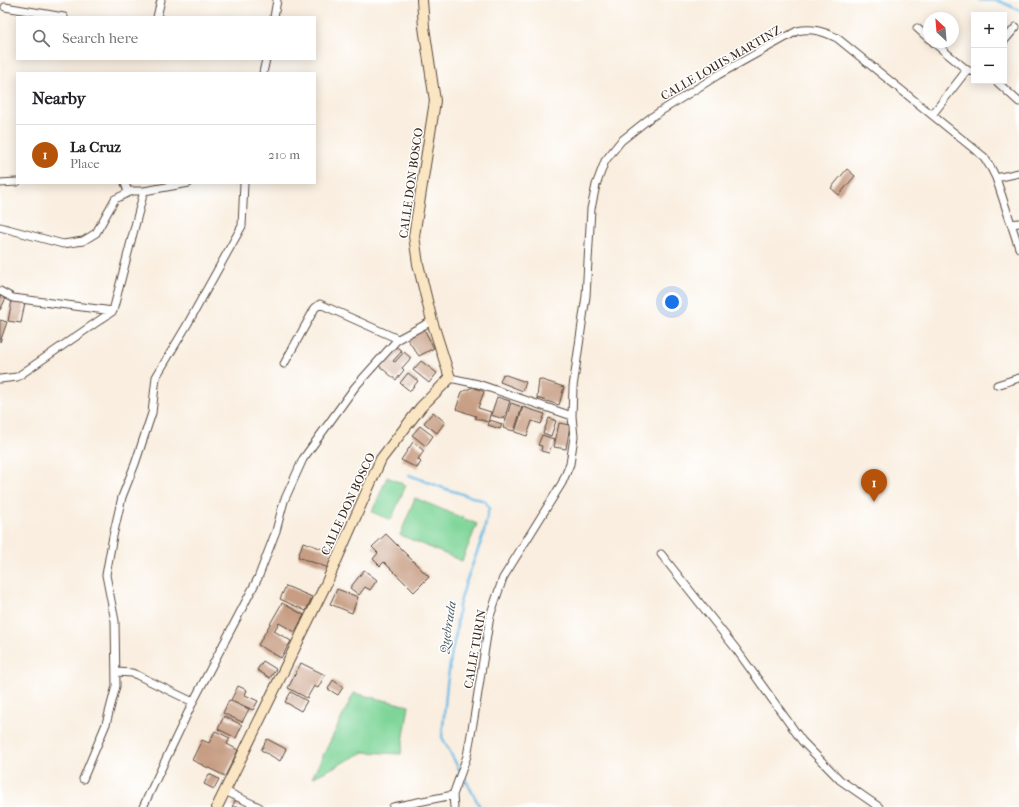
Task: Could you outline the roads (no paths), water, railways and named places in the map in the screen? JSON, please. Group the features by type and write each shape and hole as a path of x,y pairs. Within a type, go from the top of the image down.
{"street":[{"path":"157,16 161,0"},
{"path":"274,16 277,0"},
{"name":"CALLE DON BOSCO","path":"217,807 326,584 381,459 421,407 450,378 432,321 418,264 414,236 435,101 424,27 422,0"},
{"path":"5,7 58,16"},
{"path":"1007,38 1016,27"},
{"path":"917,28 923,34"},
{"name":"CALLE LOUIS MARTINZ","path":"572,416 573,387 586,296 591,209 596,185 605,161 620,141 650,118 718,75 797,31 807,29 816,30 837,38 984,157 996,178 1019,248"},
{"path":"932,114 971,71 941,48"},
{"path":"263,72 266,60"},
{"path":"999,84 1019,102"},
{"path":"996,178 1019,173"},
{"path":"0,183 16,182"},
{"path":"125,184 128,192"},
{"path":"0,227 63,244 83,241 96,233 115,198 132,191 144,191 183,184"},
{"path":"83,779 106,724 116,686 116,621 106,575 122,497 152,413 156,377 187,325 242,226 244,184"},
{"path":"0,379 17,377 113,311 144,191"},
{"path":"1011,224 1019,223"},
{"path":"0,291 13,298 113,311"},
{"path":"284,364 315,308 320,304 398,339"},
{"path":"143,807 193,702 258,578 276,531 284,501 303,459 355,387 398,339 432,321"},
{"path":"450,378 478,384 572,416"},
{"path":"997,385 1019,378"},
{"name":"CALLE TURIN","path":"454,807 453,795 467,756 490,616 503,578 562,483 570,464 574,437 572,416"},
{"path":"661,554 736,649 802,741 840,780 879,807"},
{"path":"117,672 137,675 193,702"},
{"path":"225,791 259,807"},
{"path":"393,807 453,795"}],"waterway":[{"path":"980,0 999,1 1019,10"},
{"name":"Quebrada","path":"409,475 446,489 485,501 489,508 483,536 459,606 447,684 442,737 460,771"},
{"name":"Quebrada","path":"463,775 480,807"}],"place":[{"name":"La Cruz","path":"874,502"}]}
